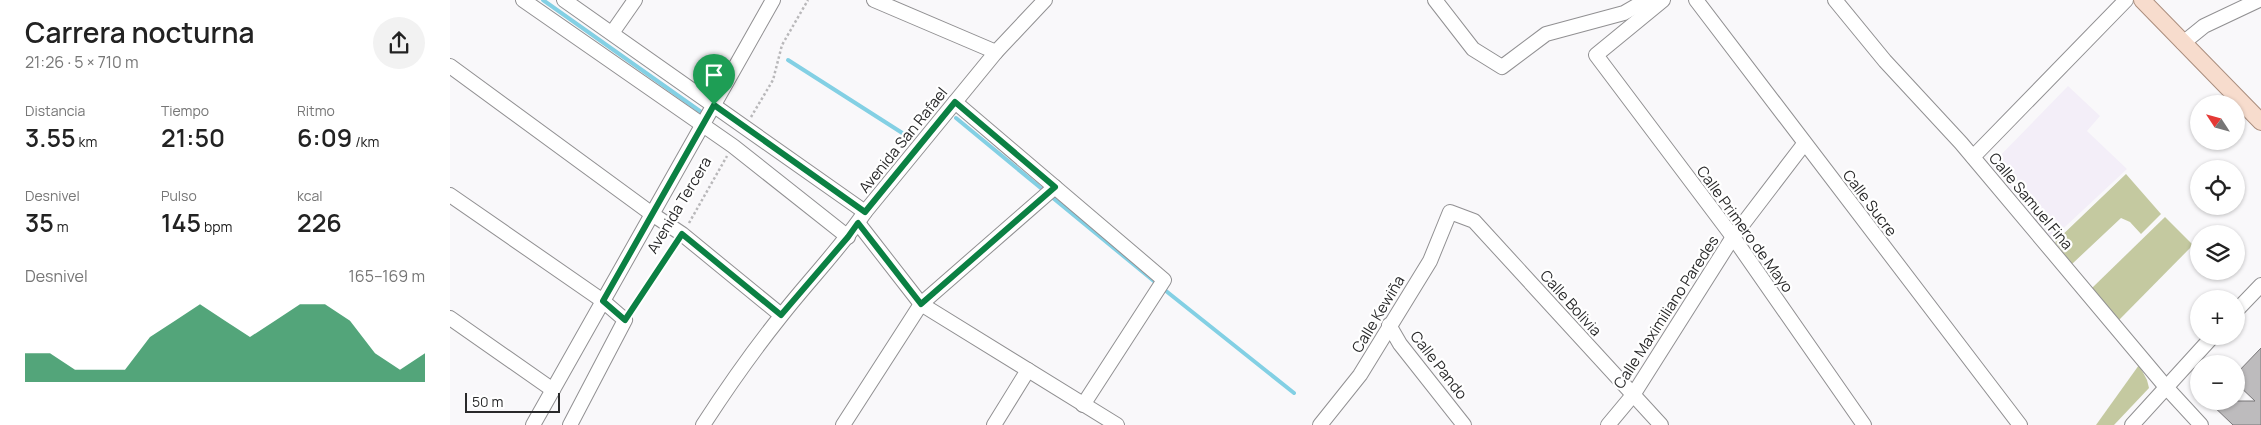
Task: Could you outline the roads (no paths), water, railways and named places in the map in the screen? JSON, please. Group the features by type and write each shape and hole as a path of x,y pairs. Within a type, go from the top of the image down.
{"main road":[{"path":"2142,0 2261,122"}],"street":[{"path":"523,0 703,124 848,237"},
{"path":"564,0 746,127 861,217 921,304 1117,425"},
{"path":"612,33 635,0"},
{"name":"Avenida Tercera","path":"533,425 773,0"},
{"path":"874,0 996,52"},
{"name":"Avenida San Rafael","path":"703,425 728,387 781,315 848,237 861,217 996,52 1045,0"},
{"path":"1435,0 1473,49 1502,67 1546,34 1624,13 1643,2 1657,0"},
{"name":"Calle Primero de Mayo","path":"1662,0 1596,55 1733,237 1864,425"},
{"name":"Calle Sucre","path":"1696,0 2020,425"},
{"name":"Calle Samuel Fina","path":"1835,0 1885,61 1973,157 2166,388 2201,425"},
{"path":"1973,157 2126,0"},
{"path":"2183,43 2204,26 2259,0"},
{"path":"450,66 682,234 781,315"},
{"path":"955,102 1164,280 1084,405"},
{"name":"Calle Maximiliano Paredes","path":"1608,425 1633,395 1733,237 1804,144"},
{"path":"843,425 921,304 1055,187"},
{"path":"450,195 603,301 625,320 570,425"},
{"name":"Calle Kewiña","path":"1320,425 1360,375 1430,261 1450,212"},
{"name":"Calle Bolivia","path":"1450,212 1474,221 1661,425"},
{"path":"2245,302 2261,285"},
{"path":"450,318 553,390"},
{"name":"Calle Pando","path":"1389,325 1400,344 1464,425"},
{"path":"2132,425 2206,345"},
{"path":"994,425 1028,370"}],"waterway":[{"path":"543,0 704,114"},
{"path":"788,60 907,136"},
{"path":"956,118 1042,189"},
{"path":"1053,198 1155,282"},
{"path":"1166,291 1294,393"}]}
